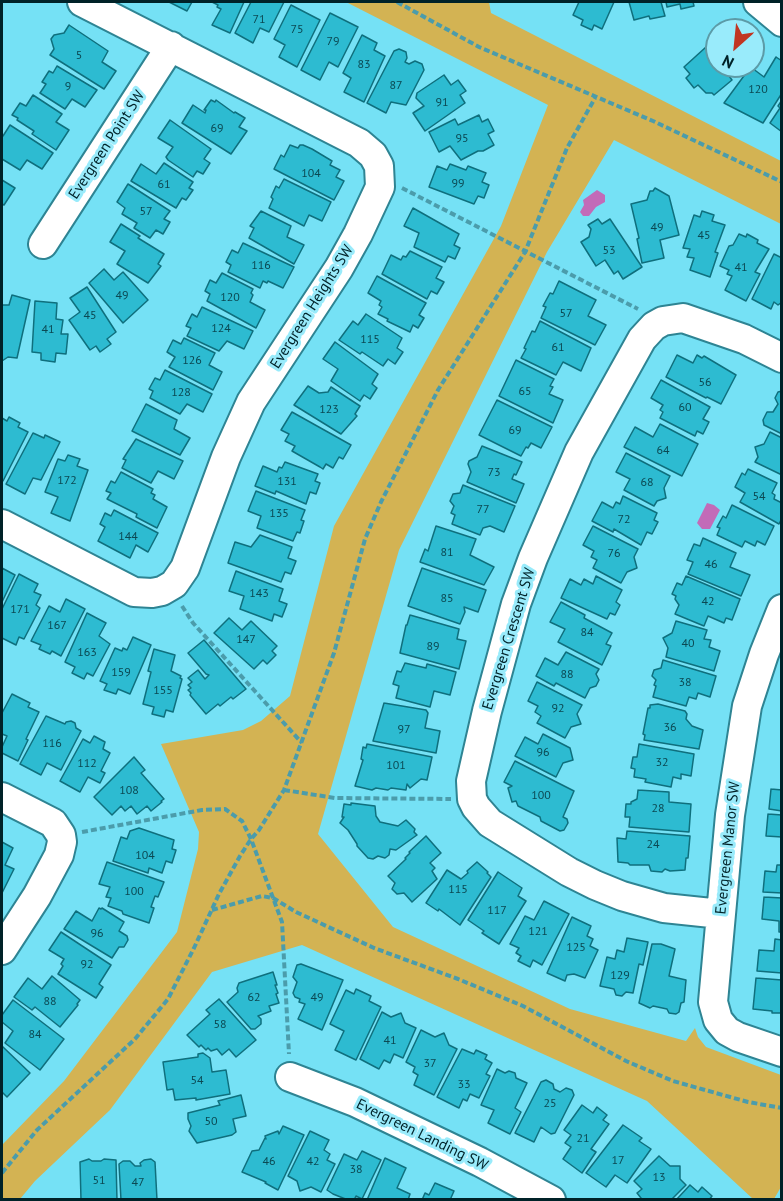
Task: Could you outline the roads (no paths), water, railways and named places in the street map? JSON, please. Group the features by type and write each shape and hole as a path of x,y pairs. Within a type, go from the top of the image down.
{"street":[{"path":"82,2 171,46"},
{"path":"758,2 782,22"},
{"name":"Evergreen Heights SW","path":"2,524 134,592 152,593 174,584 185,568 226,457 251,402 344,259 380,187 379,166 373,155 359,143 171,46"},
{"name":"Evergreen Point SW","path":"43,243 171,46"},
{"name":"Evergreen Crescent SW","path":"721,914 664,908 595,885 569,872 490,823 472,799 471,781 516,604 533,558 579,453 642,339 654,326 677,318 744,339 782,358"},
{"name":"Evergreen Manor SW","path":"782,609 747,706 730,815 713,1002 718,1020 727,1031 782,1052"},
{"path":"2,797 54,823 61,835 62,848 36,896 2,950"},
{"name":"Evergreen Landing SW","path":"290,1077 355,1102 480,1162 551,1200"}]}
